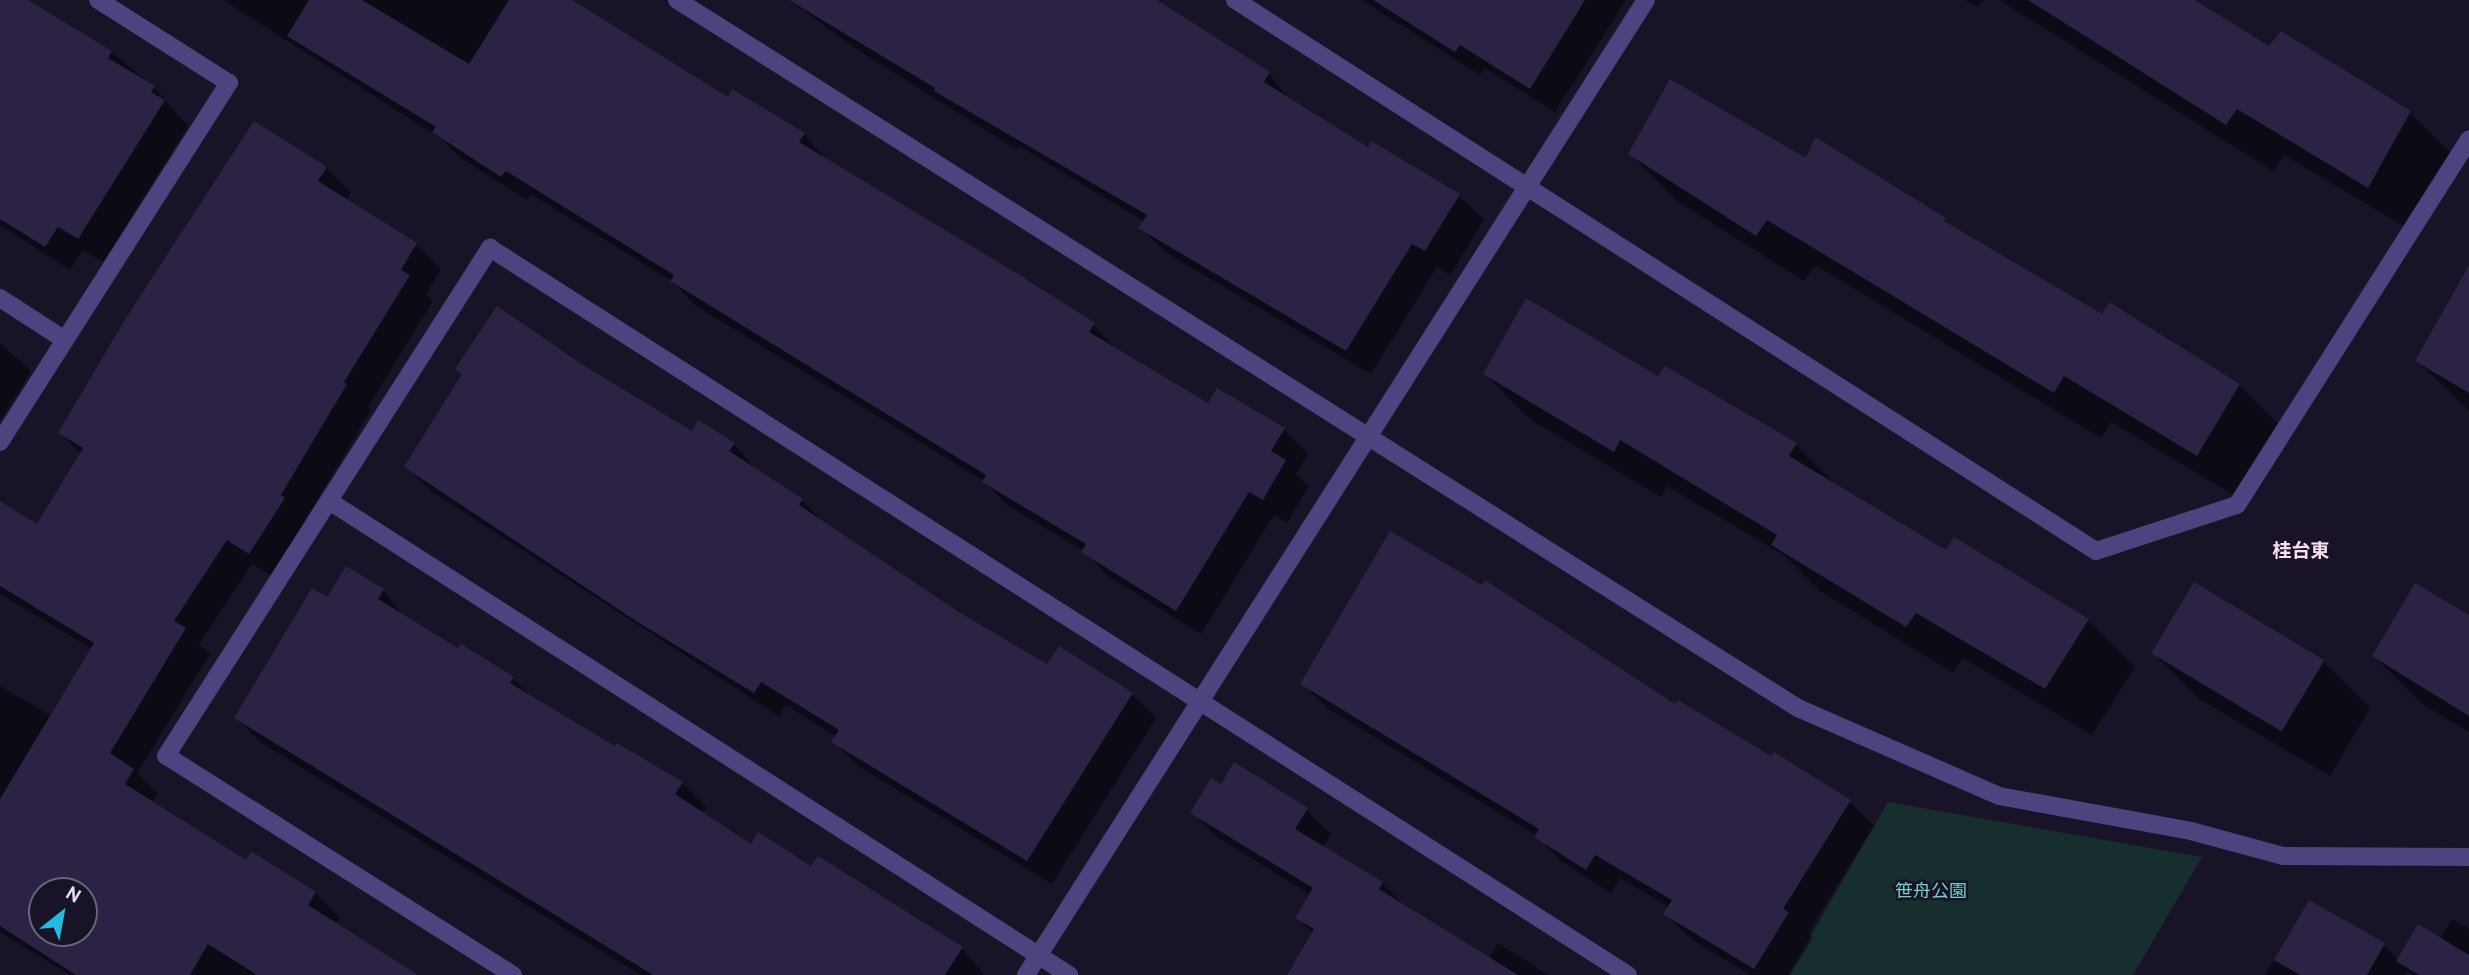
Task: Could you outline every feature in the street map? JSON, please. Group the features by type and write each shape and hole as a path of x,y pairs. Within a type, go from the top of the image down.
{"street":[{"path":"0,442 229,83 98,0"},
{"path":"677,0 1798,708 1999,796 2191,831 2283,856 2469,857"},
{"path":"1235,0 2096,551 2237,505 2469,139"},
{"path":"1026,975 1646,0"},
{"path":"513,975 166,756 490,248 1201,699 1628,975"},
{"path":"0,298 65,340"},
{"path":"329,501 1069,975"}],"green space":[{"name":"笹舟公園","path":"1888,802 2202,857 2133,975 1788,975"}],"building":[{"path":"0,0 28,0 112,51 108,58 155,86 151,92 165,100 78,239 58,227 45,247 0,219"},
{"path":"309,0 362,0 469,64 509,0 572,0 728,97 732,89 805,133 799,142 1095,323 1089,332 1208,403 1217,388 1285,428 1271,451 1286,460 1263,500 1249,492 1176,611 1081,552 1086,544 982,482 986,475 670,281 674,275 506,171 501,177 432,132 436,127 287,36"},
{"path":"789,0 1157,0 1270,72 1264,82 1368,147 1371,141 1460,194 1425,251 1412,244 1346,351 1138,228 1147,215 934,91 935,88"},
{"path":"1373,0 1585,0 1530,89 1460,45 1455,52"},
{"path":"2028,0 2195,0 2269,46 2281,31 2411,111 2368,188 2237,109 2226,125"},
{"path":"1670,79 1806,158 1815,137 1946,218 1944,221 2102,314 2109,302 2240,384 2197,456 2064,376 2054,393 1767,220 1756,236 1628,154"},
{"path":"254,121 327,167 318,181 417,243 401,270 410,275 344,382 347,384 281,495 285,498 249,554 227,540 174,621 186,628 110,753 134,769 125,784 246,860 251,851 316,892 308,905 418,975 257,975 208,944 190,975 76,975 33,947 98,947 98,877 28,877 28,944 0,926 0,799 94,643 0,586 0,501 37,524 83,448 58,433 126,318"},
{"path":"2469,265 2469,393 2415,361"},
{"path":"1526,298 1658,376 1665,366 1797,443 1789,456 1946,550 1954,537 2089,619 2045,689 1916,613 1906,627 1771,545 1777,535 1620,440 1614,452 1483,374"},
{"path":"497,306 583,365 692,431 698,420 735,443 729,451 803,499 799,505 957,611 1047,664 1059,646 1133,693 1027,861 831,742 839,730 761,682 754,693 636,621 404,467 462,374 455,369"},
{"path":"1390,531 1482,585 1485,580 1675,704 1678,700 1771,756 1774,752 1851,800 1783,909 1789,912 1754,969 1663,914 1672,900 1595,855 1586,870 1534,837 1539,829 1300,684"},
{"path":"346,566 384,589 378,599 458,648 461,644 514,677 510,683 615,746 617,743 683,782 675,794 751,844 758,832 811,866 818,856 963,947 945,975 653,975 234,718 312,588 327,597"},
{"path":"2194,582 2324,660 2282,731 2151,653"},
{"path":"2415,583 2469,615 2469,716 2372,656"},
{"path":"1234,762 1308,808 1295,829 1383,882 1379,889 1518,975 1287,975 1314,929 1295,918 1313,888 1190,813 1211,778 1221,784"},
{"path":"2309,900 2385,943 2367,975 2300,975 2274,960"},
{"path":"2418,924 2469,955 2469,975 2419,975 2396,961"}],"district":[{"name":"桂台東","path":"2301,553"}]}
